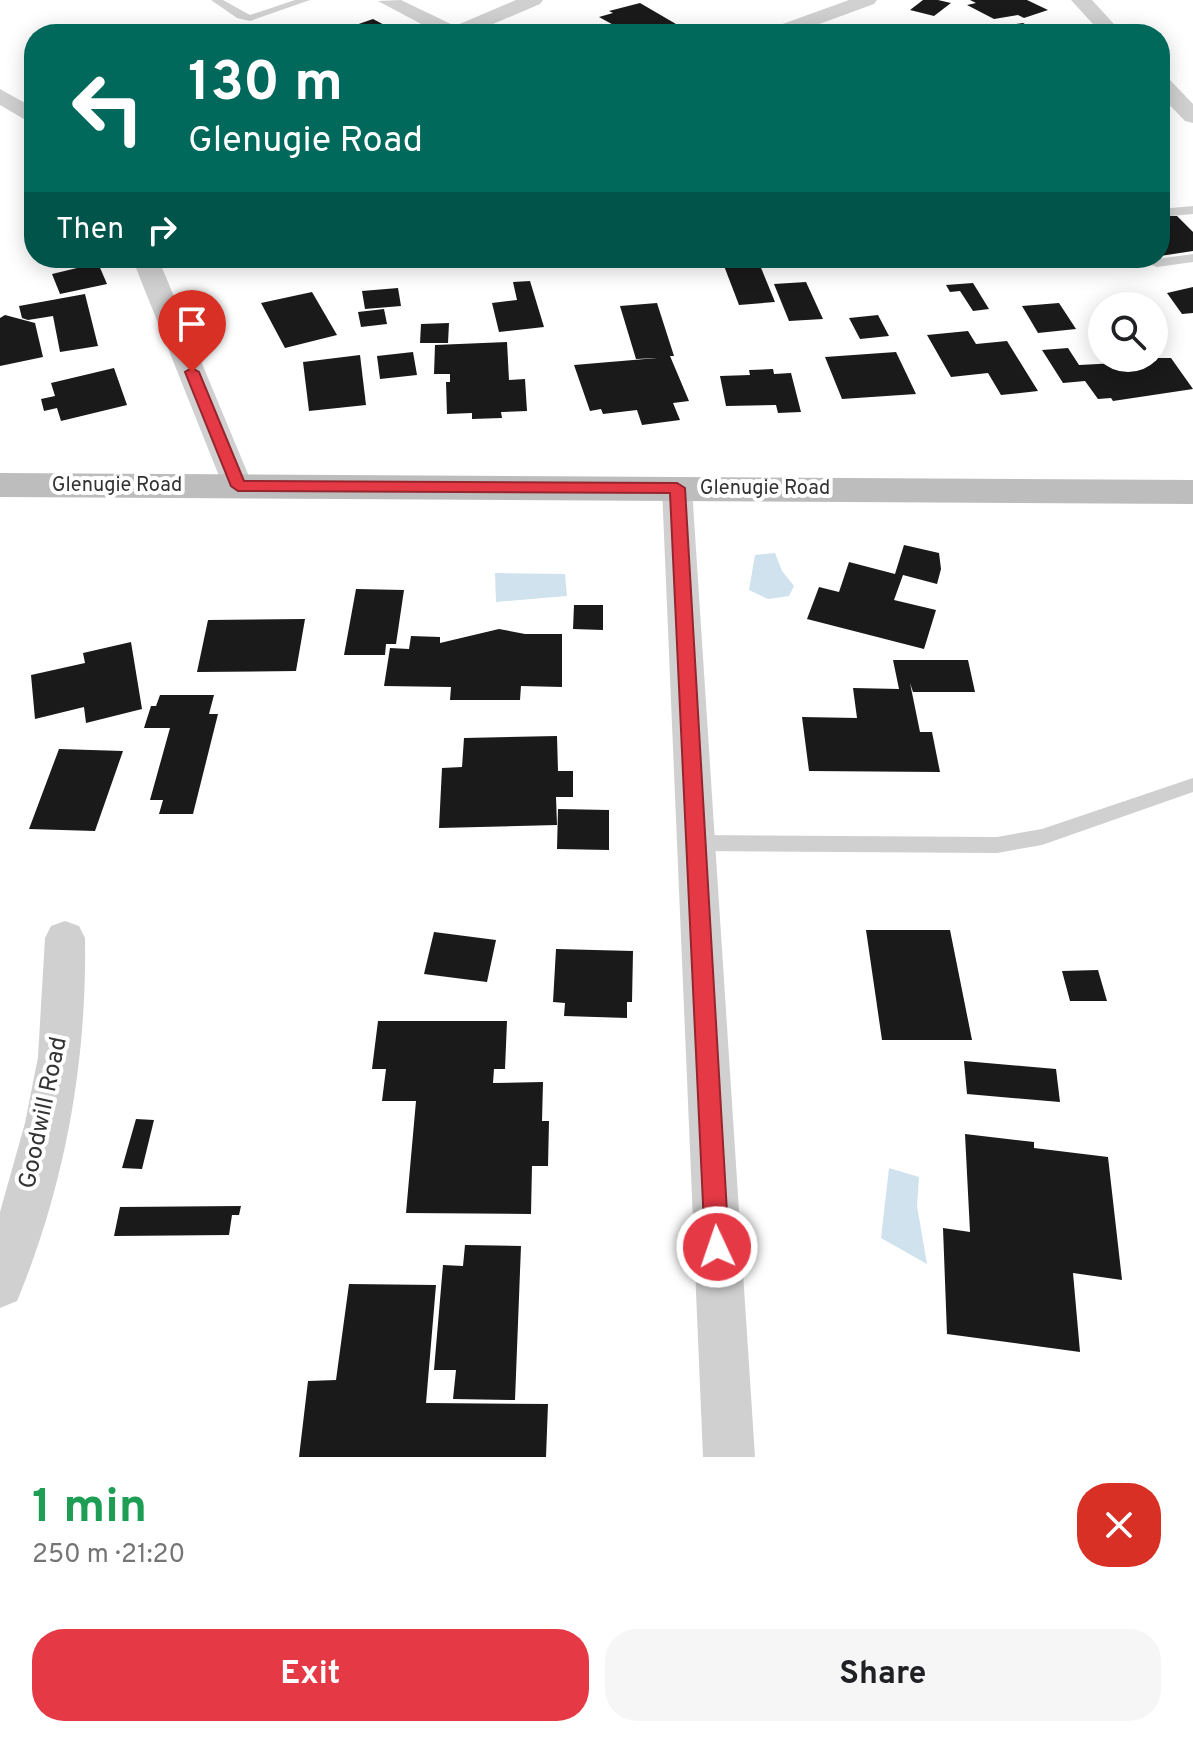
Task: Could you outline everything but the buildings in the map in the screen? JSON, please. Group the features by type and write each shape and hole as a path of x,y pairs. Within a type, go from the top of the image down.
{"street":[{"path":"477,24 533,0"},
{"path":"801,24 867,0"},
{"path":"1081,0 1104,24"},
{"path":"388,1 433,24"},
{"path":"1170,93 1193,116"},
{"path":"0,95 24,111"},
{"path":"149,268 238,486"},
{"name":"Glenugie Road","path":"0,485 1193,492"},
{"path":"677,488 729,1457"},
{"name":"Goodwill Road","path":"0,1284 17,1234 52,1102 63,1026 65,938"}],"lane":[{"path":"216,0 241,16 250,18 305,0"},
{"path":"1170,212 1193,210"},
{"path":"1170,261 1193,258"},
{"path":"695,843 997,845 1042,837 1193,785"}],"water":[{"path":"775,553 782,571 794,586 789,596 768,599 749,590 755,555"},
{"path":"495,573 565,574 567,596 496,602"},
{"path":"889,1168 919,1177 917,1206 927,1264 881,1238"}],"route":[{"path":"192,372 238,486 677,488 717,1247"}]}
